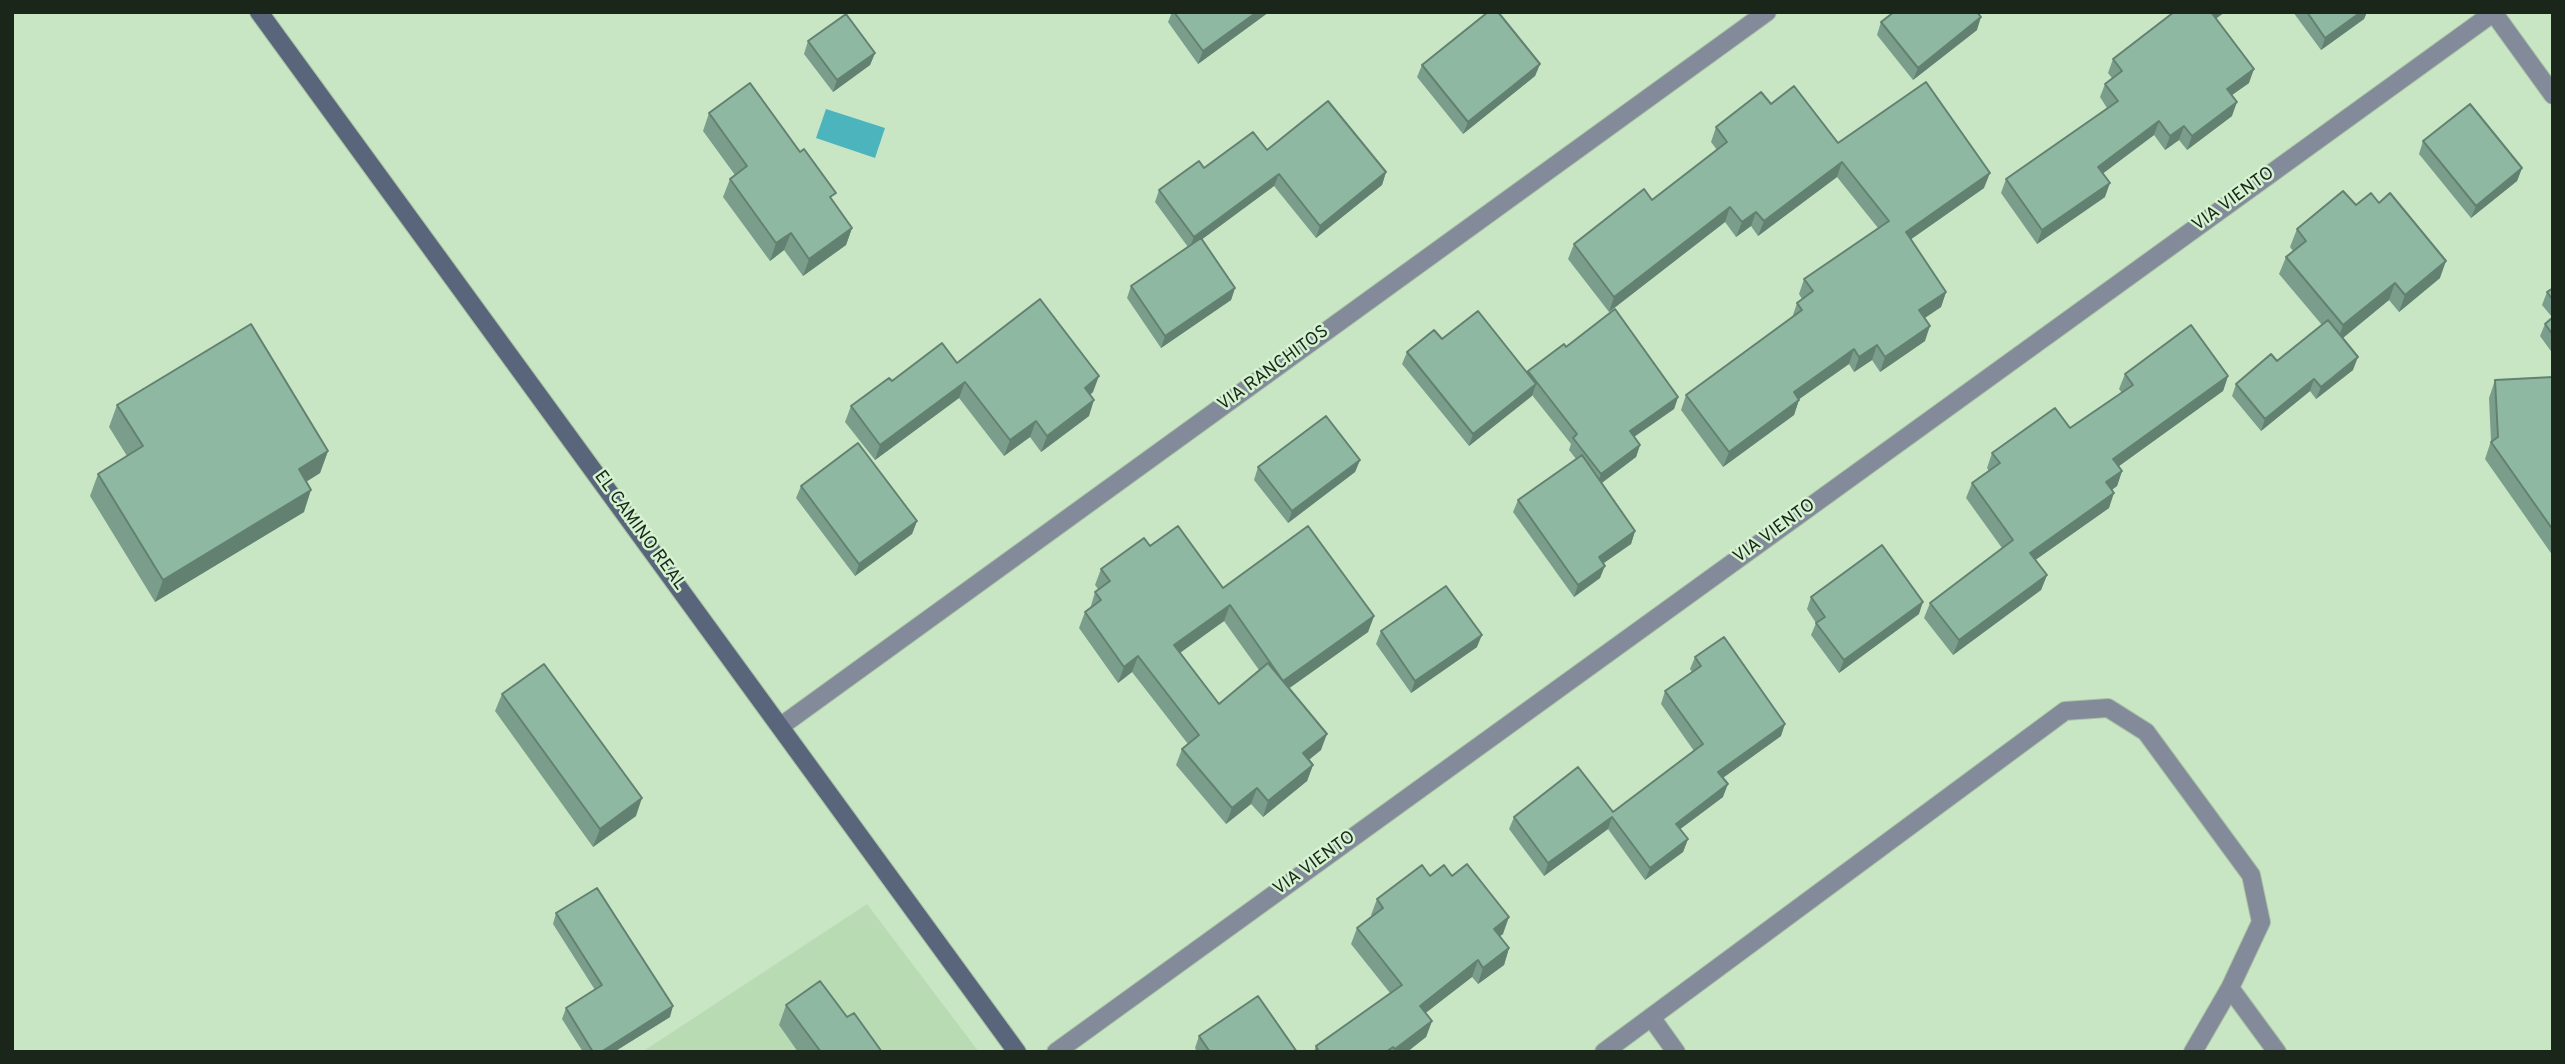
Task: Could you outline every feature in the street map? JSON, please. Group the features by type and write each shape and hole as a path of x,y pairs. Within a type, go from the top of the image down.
{"main road":[{"name":"EL CAMINO REAL","path":"259,12 1017,1052"}],"street":[{"name":"VIA RANCHITOS","path":"781,726 1767,12"},
{"path":"2493,13 2553,95"},
{"name":"VIA VIENTO","path":"1056,1052 2493,13"},
{"path":"1604,1052 2065,711 2108,708 2146,732 2250,875 2261,922 2230,988 2193,1052"},
{"path":"2230,988 2277,1052"},
{"path":"1651,1017 1676,1052"}],"shaded area":[{"path":"867,904 979,1052 642,1052"}],"water":[{"path":"826,109 885,128 875,158 816,138"}],"building":[{"path":"1174,12 1257,12 1203,51"},
{"path":"1488,12 1498,12 1540,64 1468,122 1422,65"},
{"path":"1894,12 1977,12 1981,17 1918,68 1881,22"},
{"path":"2174,12 2211,12 2254,69 2227,89 2237,102 2192,136 2184,126 2170,136 2159,121 2098,167 2110,183 2042,230 2006,179 2118,101 2105,84 2122,71 2113,59"},
{"path":"2307,12 2361,12 2325,38"},
{"path":"846,14 875,53 837,80 808,41"},
{"path":"1926,82 1990,173 1906,232 1946,292 1919,310 1930,326 1885,357 1877,345 1859,357 1854,349 1794,392 1799,400 1729,452 1686,395 1802,310 1797,303 1813,291 1804,279 1889,221 1842,162 1764,221 1756,212 1742,222 1730,207 1614,297 1574,244 1644,189 1652,200 1727,142 1716,127 1761,92 1771,104 1794,86 1838,143"},
{"path":"750,83 800,152 804,149 836,193 830,197 852,228 809,259 791,233 776,243 730,179 747,166 709,113"},
{"path":"1328,101 1386,172 1320,226 1279,174 1194,237 1159,190 1199,161 1204,168 1253,132 1267,150"},
{"path":"2470,104 2522,168 2476,206 2423,141"},
{"path":"2343,191 2356,205 2371,193 2379,203 2390,193 2446,261 2405,295 2395,283 2343,325 2286,257 2306,241 2297,229"},
{"path":"1201,238 1235,288 1165,336 1131,286"},
{"path":"2553,288 2553,300 2547,292"},
{"path":"1040,299 1099,376 1085,388 1094,400 1047,436 1036,421 1010,440 965,382 880,445 851,406 889,378 892,381 942,343 957,363"},
{"path":"1615,309 1678,397 1630,431 1640,445 1601,474 1573,438 1577,434 1528,371 1564,344 1566,347"},
{"path":"1478,311 1536,384 1473,434 1407,352 1434,330 1442,339"},
{"path":"2553,317 2553,335 2545,324"},
{"path":"2328,320 2358,357 2321,387 2314,379 2265,419 2236,384 2271,354 2277,361"},
{"path":"251,324 328,451 299,469 311,490 163,580 98,474 143,446 117,405"},
{"path":"2191,325 2228,376 2113,459 2122,471 2106,482 2114,493 2030,553 2047,575 1959,640 1930,603 2013,540 1972,483 2000,463 1992,453 2055,408 2070,428 2133,385 2125,374"},
{"path":"2553,377 2553,530 2491,442 2498,437 2495,380"},
{"path":"1326,416 1360,460 1292,511 1258,467"},
{"path":"858,443 917,521 859,564 801,486"},
{"path":"1582,455 1635,531 1599,557 1605,566 1578,585 1518,500"},
{"path":"1178,526 1223,588 1308,526 1374,616 1283,681 1230,605 1174,645 1219,704 1268,663 1327,734 1303,753 1313,765 1268,801 1257,788 1232,808 1182,749 1199,735 1138,656 1124,667 1085,612 1101,600 1095,592 1110,581 1101,569 1144,538 1150,546"},
{"path":"1882,545 1923,602 1844,660 1816,623 1825,617 1811,597"},
{"path":"1446,586 1482,635 1415,681 1381,631"},
{"path":"1724,637 1785,724 1718,772 1728,784 1676,824 1688,839 1650,868 1612,817 1548,863 1514,817 1578,767 1613,812 1703,744 1665,691 1701,666 1695,657"},
{"path":"544,664 642,798 600,829 502,694"},
{"path":"1467,864 1509,917 1494,929 1509,948 1483,968 1478,960 1420,1006 1432,1021 1395,1049 1393,1047 1386,1052 1319,1052 1316,1046 1402,985 1357,928 1383,908 1377,899 1422,865 1430,876 1444,865 1452,876"},
{"path":"597,888 673,1006 601,1052 593,1052 566,1008 602,985 556,913"},
{"path":"820,981 847,1017 854,1013 882,1052 821,1052 786,1005"},
{"path":"1258,996 1297,1052 1210,1052 1199,1036"}]}
